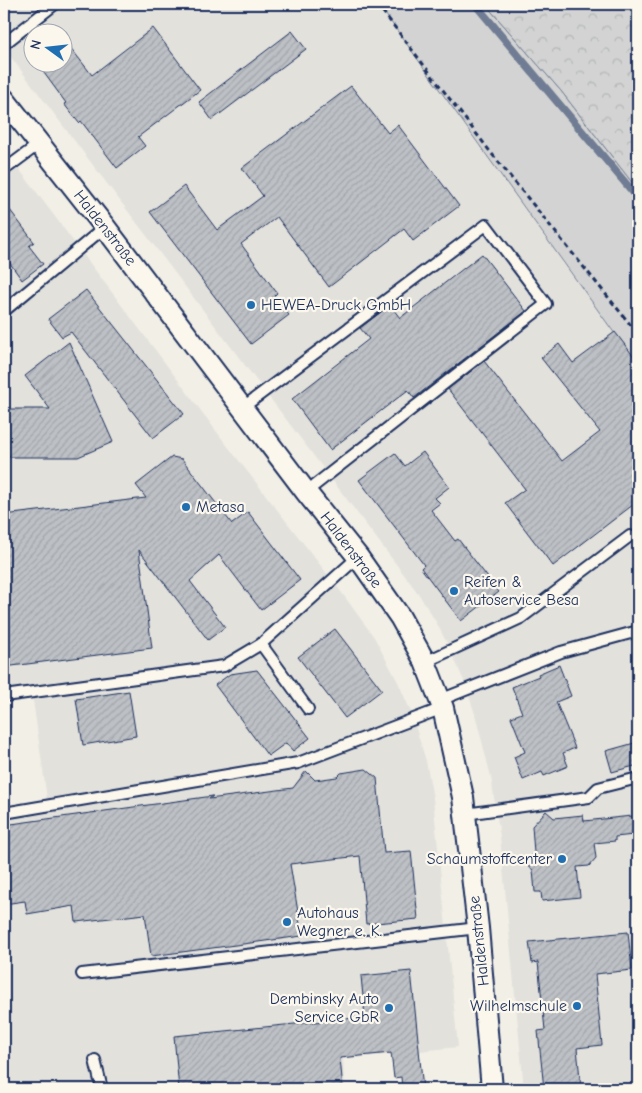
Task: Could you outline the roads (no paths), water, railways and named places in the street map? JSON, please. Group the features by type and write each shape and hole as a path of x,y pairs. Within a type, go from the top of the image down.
{"street":[{"name":"Haldenstraße","path":"4,100 105,227 306,492 358,557 400,617 425,662 442,704 463,797 478,928 492,1089"}],"lane":[{"path":"4,44 55,4"},
{"path":"4,170 39,144"},
{"path":"242,408 486,225 546,304 306,492"},
{"path":"4,311 105,227"},
{"path":"425,662 521,618 630,536"},
{"path":"4,696 224,666 261,644 358,557"},
{"path":"4,813 298,763 442,704 561,652 638,631"},
{"path":"261,644 308,709"},
{"path":"465,814 590,797 598,788 638,778"},
{"path":"82,974 478,928"},
{"path":"96,1060 102,1089"}],"waterway":[{"path":"475,4 638,198"}],"place":[{"name":"HEWEA-Druck GmbH","path":"251,305"},
{"name":"Metasa","path":"186,507"},
{"name":"Reifen & Autoservice Besa","path":"454,591"},
{"name":"Schaumstoffcenter","path":"562,859"},
{"name":"Autohaus Wegner e. K.","path":"287,922"},
{"name":"Wilhelmschule","path":"577,1006"},
{"name":"Dembinsky Auto Service GbR","path":"389,1008"}]}
